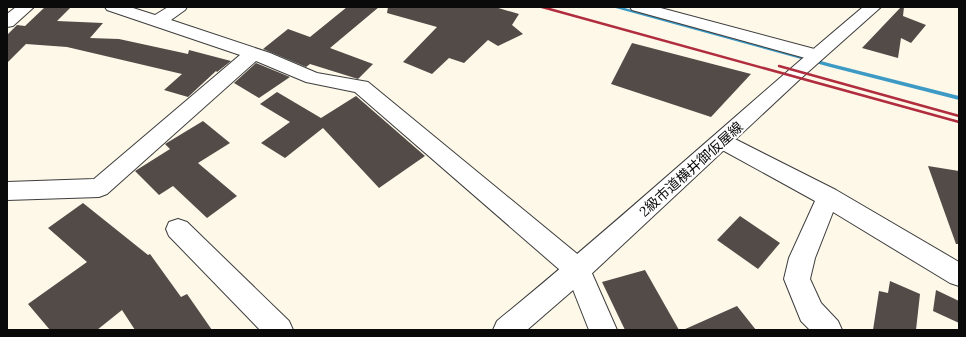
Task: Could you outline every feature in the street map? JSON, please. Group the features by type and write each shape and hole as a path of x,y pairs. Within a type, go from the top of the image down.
{"street":[{"path":"7,22 26,7"},
{"path":"113,7 253,54 313,78 361,86 578,270 603,330"},
{"path":"157,22 179,7"},
{"path":"638,7 816,55"},
{"name":"2級市道横井御仮屋線","path":"507,330 578,270 816,55 873,7"},
{"path":"7,191 98,188 253,54"},
{"path":"722,141 828,197 959,275"},
{"path":"828,197 802,258 797,279 811,312 828,330"},
{"path":"178,229 279,330"}],"building":[{"path":"45,7 71,7 57,21 103,23 90,38 119,39 188,54 189,50 231,61 217,72 216,71 188,97 164,90 182,74 67,47 26,44 7,63 7,35 17,25 25,26"},
{"path":"347,7 379,7 330,48 373,64 358,79 310,64 306,67 263,49 288,29 310,37"},
{"path":"388,7 495,7 519,14 512,25 523,34 498,46 488,40 464,63 449,58 432,74 403,62 437,27 387,13"},
{"path":"901,7 904,7 903,16 926,25 911,43 901,38 898,58 862,48"},
{"path":"632,43 751,74 711,117 611,84"},
{"path":"256,63 290,77 259,98 234,83"},
{"path":"277,92 321,118 356,96 425,156 379,188 323,128 285,158 261,143 290,122 260,104"},
{"path":"203,121 230,143 198,163 237,196 207,218 173,186 159,195 135,171 170,149 165,144"},
{"path":"928,166 959,171 959,244 956,244"},
{"path":"83,203 148,255 150,254 181,297 187,294 212,330 135,330 122,310 97,330 50,330 28,304 87,262 48,228"},
{"path":"740,216 780,243 758,269 717,240"},
{"path":"645,270 679,330 625,330 602,282"},
{"path":"890,281 920,294 916,330 873,330 879,291 888,293"},
{"path":"936,290 959,301 959,323 933,311"},
{"path":"737,306 756,330 683,330"}],"waterway":[{"path":"615,7 832,66 959,98"}],"railway":[{"path":"542,7 959,122"},
{"path":"779,66 959,116"}]}
